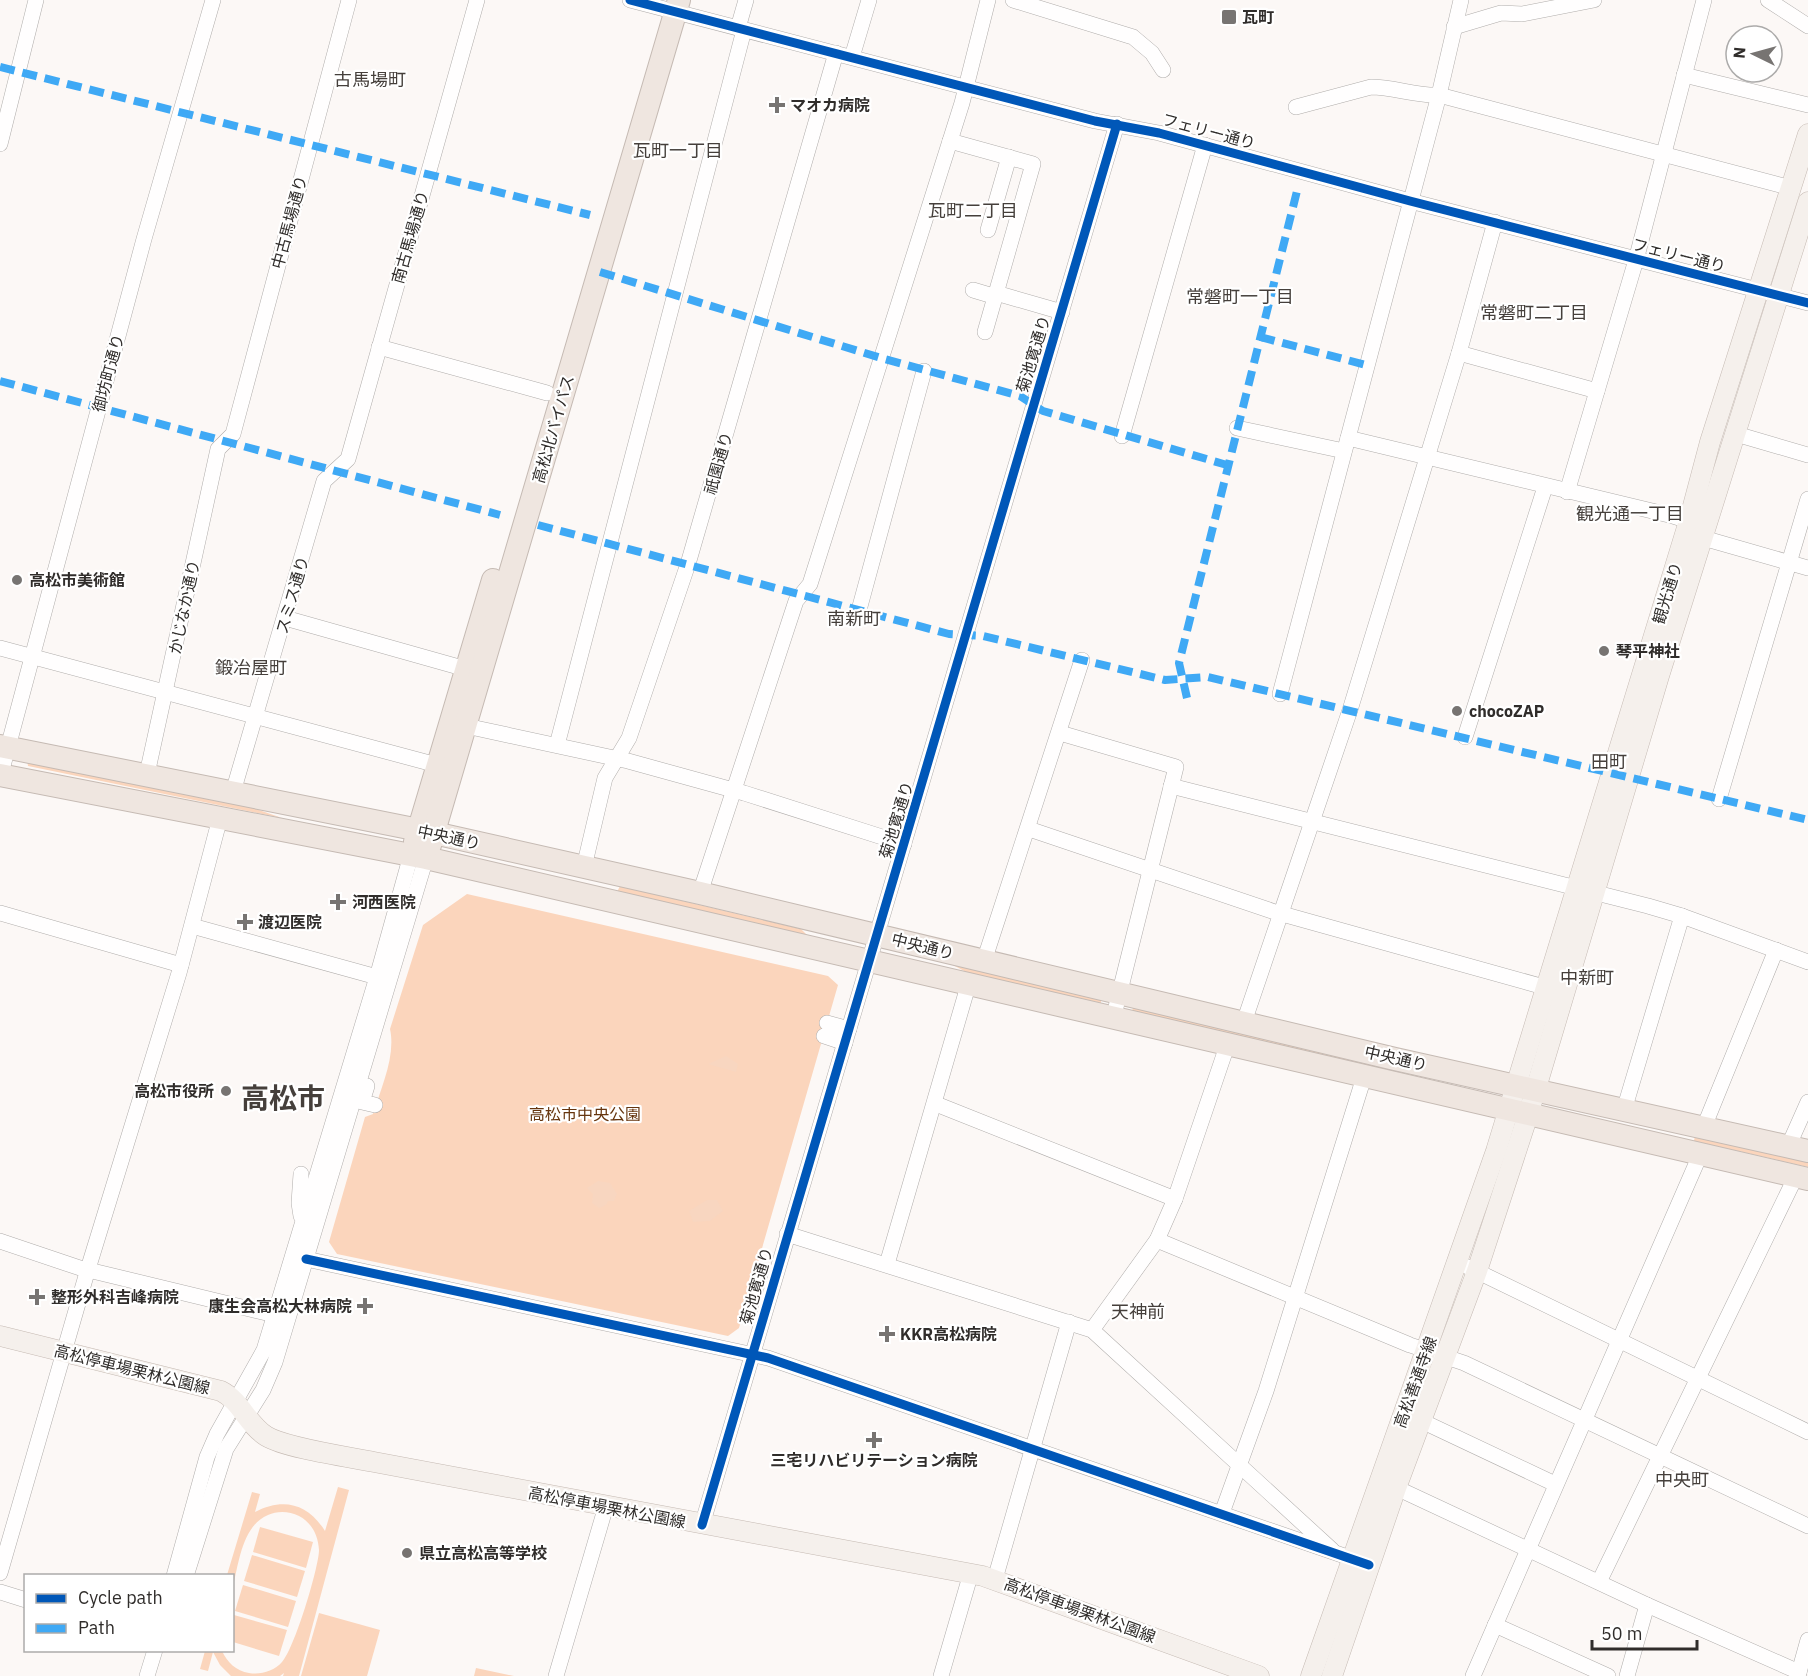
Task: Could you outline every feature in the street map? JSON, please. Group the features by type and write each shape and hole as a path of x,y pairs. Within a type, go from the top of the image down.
{"highway":[{"name":"高松北バイパス","path":"426,831 437,765 548,393 669,5"},
{"name":"高松北バイパス","path":"419,856 426,831 466,726 669,5"},
{"name":"中央通り","path":"4,747 426,831 700,893 1524,1088 1798,1149"},
{"name":"中央通り","path":"0,776 419,856 968,986 1802,1178"}],"main road":[{"name":"観光通り","path":"1524,1088 1585,890 1710,442 1808,134"},
{"name":"観光通り","path":"1524,1088 1545,987 1585,890 1703,538 1808,202"},
{"name":"高松善通寺線","path":"1435,1354 1477,1271 1524,1088"},
{"name":"高松善通寺線","path":"1311,1676 1352,1558 1388,1484 1435,1354 1457,1263 1518,1113"},
{"name":"高松停車場栗林公園線","path":"0,1336 221,1392 240,1408 265,1436 284,1443 702,1525 971,1573 995,1579 1259,1676"},
{"name":"高松善通寺線","path":"1332,1676 1352,1558"}],"street":[{"path":"0,144 36,0"},
{"name":"御坊町通り","path":"0,776 4,747 32,656 150,218 213,0"},
{"name":"中古馬場通り","path":"224,441 233,434 349,0"},
{"name":"南古馬場通り","path":"335,470 348,459 477,0"},
{"name":"フェリー通り","path":"630,0 669,5 741,29 965,88 1205,145 1410,201 1808,303"},
{"path":"557,745 741,29 746,0"},
{"path":"852,57 870,0"},
{"path":"700,893 796,602 810,584 950,141 988,0"},
{"path":"1012,0 1133,37 1152,53 1163,70"},
{"path":"1280,694 1439,95 1461,0"},
{"path":"1454,27 1501,13 1522,14 1594,0"},
{"path":"1567,492 1636,260 1704,0"},
{"path":"1768,0 1808,26"},
{"name":"祇園通り","path":"584,867 605,778 614,759 629,738 688,564 836,53"},
{"path":"1684,75 1808,105"},
{"path":"1296,107 1371,87 1384,87 1424,96 1439,95 1791,188"},
{"name":"菊池寛通り","path":"702,1525 1117,124"},
{"path":"950,141 1033,164 985,333"},
{"path":"1122,436 1205,145"},
{"path":"988,230 1009,157"},
{"path":"1244,1022 1314,821 1459,353 1495,222"},
{"path":"973,290 993,296 996,293 1062,312"},
{"path":"380,347 548,393"},
{"path":"1459,353 1597,392"},
{"path":"859,610 924,371"},
{"path":"1238,428 1427,457 1689,521 1703,538 1808,568"},
{"path":"1736,434 1808,455"},
{"name":"かじなか通り","path":"147,774 218,449 224,441"},
{"name":"スミス通り","path":"233,792 324,481 335,470"},
{"path":"1465,737 1545,487"},
{"path":"1719,799 1808,499"},
{"path":"285,618 466,669"},
{"path":"0,648 437,765"},
{"path":"984,961 1029,829 1082,660"},
{"path":"466,726 550,746 557,745 735,791 904,844"},
{"path":"1060,733 1176,767 1113,1019"},
{"path":"1172,786 1682,916 1808,962"},
{"path":"0,1573 66,1352 88,1269 181,965 220,818"},
{"path":"1029,829 1283,914 1545,987"},
{"path":"186,1574 223,1455 264,1350 377,977 419,856"},
{"path":"174,1574 207,1457 240,1408 263,1390 275,1362 370,1051 419,856"},
{"path":"0,913 181,965"},
{"path":"1624,1110 1682,916"},
{"path":"192,926 377,977"},
{"path":"1704,1127 1776,950"},
{"path":"887,1264 936,1104 968,986"},
{"path":"826,1029 847,1036"},
{"path":"1092,1330 1157,1240 1175,1199 1227,1046"},
{"path":"370,1051 373,1060 362,1102 375,1105"},
{"path":"1222,1513 1295,1298 1364,1077"},
{"path":"1798,1149 1808,1102"},
{"path":"936,1104 1175,1199"},
{"path":"1473,1676 1700,1155"},
{"path":"301,1174 299,1203 302,1222"},
{"path":"1599,1582 1662,1456 1697,1378 1802,1178"},
{"path":"787,1234 1092,1330 1240,1463 1352,1558"},
{"path":"1157,1240 1295,1298 1435,1354 1464,1363 1808,1526"},
{"path":"0,1241 88,1269 274,1316"},
{"path":"306,1260 531,1300 752,1353 1352,1558"},
{"path":"1457,1263 1808,1432"},
{"path":"995,1579 1069,1322"},
{"path":"1413,1416 1555,1484"},
{"path":"1388,1484 1526,1550 1799,1674 1808,1640"},
{"path":"556,1676 606,1506"},
{"path":"941,1676 971,1573"},
{"path":"0,1592 24,1599"},
{"path":"1627,1676 1647,1605"},
{"path":"1496,1625 1587,1672 1608,1676"},
{"path":"147,1676 154,1652"},
{"path":"156,1676 162,1652"}],"green space":[{"path":"27,760 242,804 282,818 28,766"},
{"path":"620,886 801,929 810,938 617,892"},
{"name":"高松市中央公園","path":"467,894 828,976 838,985 739,1328 728,1336 337,1254 329,1242 365,1117 373,1114 387,1072 391,1050 390,1029 423,925"},
{"path":"951,964 1101,999 1101,1003 968,973"},
{"path":"1133,1007 1372,1064 1416,1078 1132,1012"},
{"path":"1695,1135 1808,1160 1808,1167 1694,1141"},
{"path":"338,1487 349,1490 299,1676 283,1676 284,1673 280,1676 231,1676 220,1665 213,1652 222,1652 232,1665 249,1673 267,1672 282,1662 299,1626 318,1559 316,1534 311,1526 295,1514 275,1513 259,1520 247,1536 234,1582 234,1574 227,1574 252,1492 260,1494 255,1512 276,1505 294,1506 311,1515 325,1531"},
{"path":"260,1527 313,1542 306,1568 253,1552"},
{"path":"252,1555 305,1571 297,1597 244,1581"},
{"path":"243,1585 296,1601 288,1627 235,1611"},
{"path":"319,1613 380,1630 367,1676 301,1676"},
{"path":"234,1615 287,1630 279,1656 234,1642"},
{"path":"205,1652 213,1652 208,1671 200,1669"},
{"path":"476,1668 514,1676 474,1676"}],"shaded area":[{"path":"726,1056 738,1064 736,1072 708,1064"},
{"path":"598,1181 610,1183 617,1194 614,1201 608,1201 606,1205 599,1208 592,1203 593,1194 587,1188"},
{"path":"707,1200 717,1200 723,1211 710,1221 693,1222 689,1211"}],"marked path":[{"path":"0,67 590,215"},
{"path":"1187,698 1179,663 1298,187"},
{"path":"600,272 881,358 1020,396 1043,411 1227,465"},
{"path":"1260,337 1366,365"},
{"path":"0,381 500,515"},
{"path":"538,525 949,634 983,636 1165,680 1208,677 1808,820"}],"cycle path":[{"path":"630,0 1095,121 1159,133 1410,201 1808,303"},
{"path":"702,1525 1117,124"},
{"path":"306,1259 768,1358 1369,1565"}],"place":[{"name":"瓦町","path":"1229,17"},
{"name":"マオカ病院","path":"777,105"},
{"name":"高松市美術館","path":"17,580"},
{"name":"琴平神社","path":"1604,651"},
{"name":"chocoZAP","path":"1457,711"},
{"name":"河西医院","path":"338,902"},
{"name":"渡辺医院","path":"245,922"},
{"name":"高松市役所","path":"226,1091"},
{"name":"整形外科吉峰病院","path":"37,1297"},
{"name":"康生会高松大林病院","path":"365,1306"},
{"name":"KKR高松病院","path":"887,1334"},
{"name":"三宅リハビリテーション病院","path":"874,1440"},
{"name":"県立高松高等学校","path":"407,1553"}],"district":[{"name":"古馬場町","path":"370,80"},
{"name":"瓦町一丁目","path":"678,151"},
{"name":"瓦町二丁目","path":"973,211"},
{"name":"常磐町一丁目","path":"1240,297"},
{"name":"常磐町二丁目","path":"1534,313"},
{"name":"観光通一丁目","path":"1630,514"},
{"name":"南新町","path":"854,619"},
{"name":"鍛冶屋町","path":"251,668"},
{"name":"田町","path":"1609,762"},
{"name":"中新町","path":"1587,978"},
{"name":"高松市","path":"283,1098"},
{"name":"天神前","path":"1138,1312"},
{"name":"中央町","path":"1682,1480"}]}
